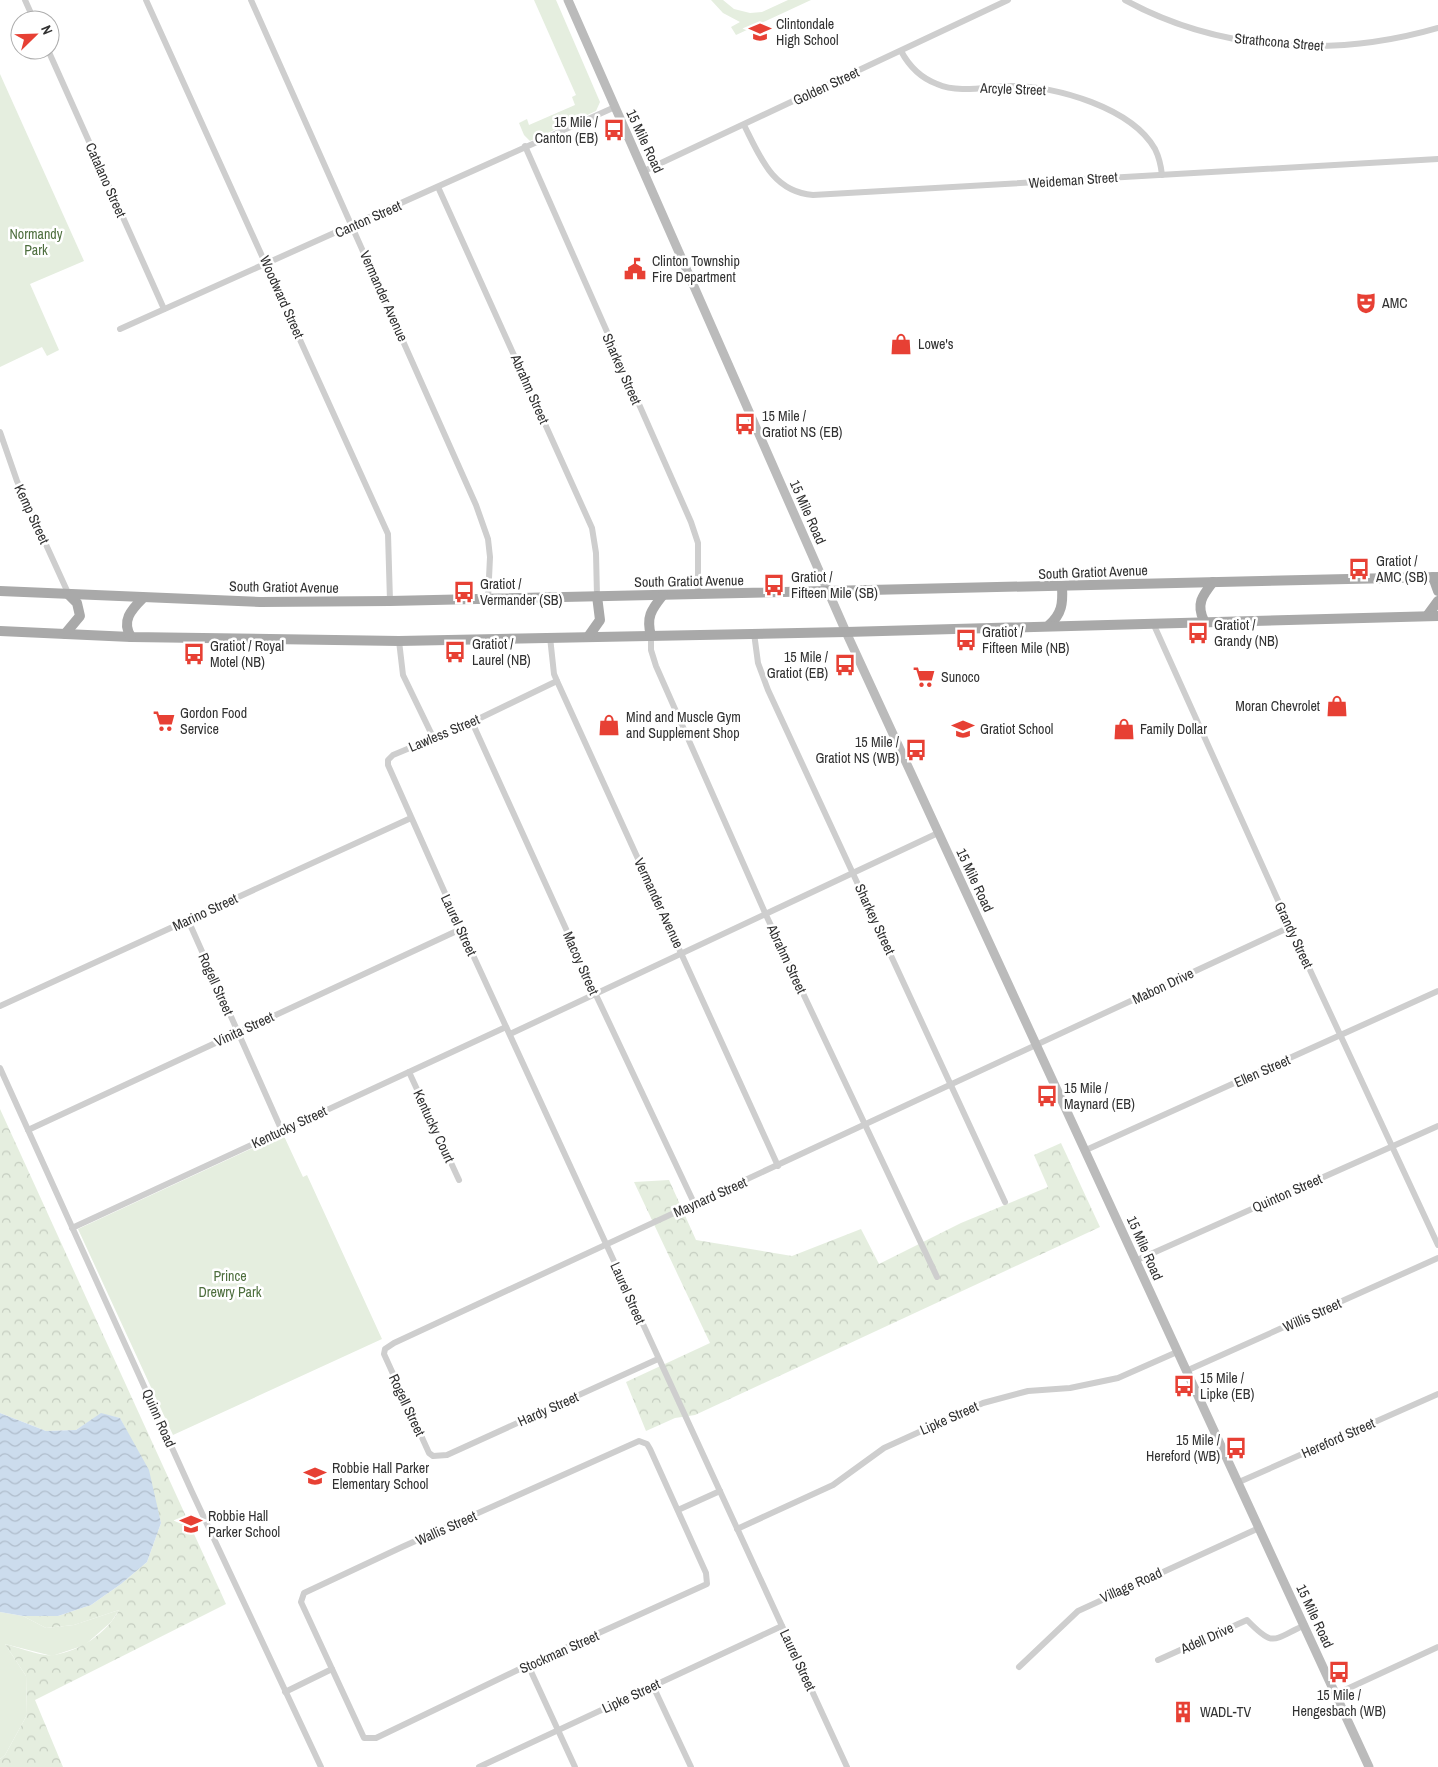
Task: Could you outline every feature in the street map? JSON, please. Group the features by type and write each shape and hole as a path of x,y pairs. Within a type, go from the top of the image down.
{"main road":[{"name":"15 Mile Road","path":"568,0 846,632 1369,1767"},
{"name":"South Gratiot Avenue","path":"0,591 260,602 390,601 1435,577"},
{"path":"1435,577 1438,591"},
{"path":"1204,621 1199,607 1200,601 1213,582"},
{"path":"1049,625 1055,620 1062,607 1062,587"},
{"path":"65,634 80,616 77,603 69,595"},
{"path":"651,636 648,615 662,595"},
{"path":"588,637 600,620 597,596"},
{"path":"132,637 127,631 126,620 143,598"},
{"path":"1427,616 1438,601"},
{"path":"0,631 132,637 399,641 846,632 1049,625 1438,616"}],"street":[{"name":"Woodward Street","path":"146,0 388,534 390,601"},
{"name":"Vermander Avenue","path":"251,0 476,505 488,538 490,557 488,599"},
{"name":"Golden Street","path":"644,171 1008,0"},
{"name":"Strathcona Street","path":"1125,0 1164,20 1200,31 1249,41 1282,45 1314,47 1358,44 1438,28"},
{"name":"Arcyle Street","path":"901,51 912,67 924,78 938,85 952,88 1027,86 1058,91 1090,102 1131,124 1145,137 1159,159 1162,175"},
{"name":"Catalano Street","path":"52,60 164,309"},
{"name":"Canton Street","path":"120,329 353,226 614,107"},
{"name":"Weideman Street","path":"744,125 766,169 777,181 802,194 852,195 1438,159"},
{"name":"Sharkey Street","path":"525,146 691,522 698,543 698,595"},
{"name":"Abrahm Street","path":"438,187 589,520 595,541 597,596"},
{"name":"Kemp Street","path":"0,432 17,481 69,595"},
{"name":"Grandy Street","path":"1153,623 1290,927 1438,1245"},
{"name":"Sharkey Street","path":"754,633 762,676 1005,1202"},
{"name":"Abrahm Street","path":"651,636 651,650 656,666 766,915 936,1277"},
{"name":"Vermander Avenue","path":"550,637 554,674 557,681 778,1166"},
{"path":"399,641 404,675 433,737"},
{"name":"Lawless Street","path":"411,818 390,772 388,760 393,754 472,722 557,681"},
{"name":"Macoy Street","path":"472,722 596,995 694,1203"},
{"name":"Marino Street","path":"0,1006 411,818"},
{"name":"Laurel Street","path":"411,818 847,1767"},
{"path":"510,1034 938,834"},
{"name":"Rogell Street","path":"188,920 282,1131"},
{"name":"Mabon Drive","path":"1036,1046 1290,927"},
{"name":"Vinita Street","path":"28,1130 461,929"},
{"name":"Ellen Street","path":"1086,1150 1438,991"},
{"name":"Kentucky Street","path":"72,1228 506,1027"},
{"name":"Maynard Street","path":"385,1349 394,1343 694,1203 1036,1046"},
{"name":"Quinn Road","path":"0,1068 321,1767"},
{"name":"Kentucky Court","path":"409,1072 460,1180"},
{"name":"Quinton Street","path":"1135,1261 1438,1126"},
{"name":"Willis Street","path":"1186,1371 1438,1258"},
{"name":"Rogell Street","path":"385,1349 386,1360 429,1453 436,1457"},
{"name":"Lipke Street","path":"737,1529 833,1485 884,1448 983,1403 1006,1395 1070,1388 1118,1378 1138,1371 1177,1352"},
{"name":"Hardy Street","path":"436,1457 446,1455 658,1359"},
{"name":"Hereford Street","path":"1239,1482 1438,1394"},
{"name":"Wallis Street","path":"332,1669 301,1598 307,1590 402,1546 466,1520 635,1441 643,1442 650,1448 678,1510"},
{"path":"678,1510 720,1491"},
{"name":"Stockman Street","path":"332,1669 361,1734 368,1739 376,1738 707,1584 706,1573 678,1510"},
{"name":"Village Road","path":"1019,1667 1078,1611 1259,1528"},
{"name":"Adell Drive","path":"1158,1660 1247,1620 1265,1638 1273,1640 1305,1625"},
{"name":"Lipke Street","path":"479,1767 782,1626"},
{"path":"1336,1694 1438,1647"},
{"path":"528,1666 575,1767"},
{"path":"285,1692 332,1669"},
{"path":"653,1686 691,1767"}],"green space":[{"path":"534,0 556,0 600,102 596,111 530,141 524,135 519,123 527,119 529,125 575,105 572,97 576,95"},
{"path":"711,0 723,0 734,9 750,13 762,12 788,0 811,0 736,35 731,27 740,22 723,13"},
{"name":"Normandy Park","path":"0,74 84,261 30,284 59,350 47,356 42,347 0,367"},
{"path":"0,1109 226,1604 35,1700 63,1767 0,1767 0,1759 5,1755 27,1715 26,1676 5,1644 37,1653 54,1655 73,1650 92,1640 107,1626 119,1610 74,1625 46,1628 23,1616 58,1616 91,1605 121,1584 147,1562 161,1523 132,1442 120,1418 101,1414 76,1430 46,1431 0,1413"},
{"name":"Prince Drewry Park","path":"283,1134 303,1177 307,1175 382,1339 173,1435 78,1229"},
{"path":"1061,1143 1100,1227 695,1415 675,1418 646,1431 626,1382 710,1343 634,1182 669,1180 696,1240 792,1256 861,1229 879,1264 961,1223 1048,1187 1034,1155"},
{"path":"119,1610 111,1622 85,1645 52,1656 5,1644 26,1676 27,1715 5,1755 0,1759 0,1612 23,1616 46,1628 74,1625"}],"water":[{"path":"0,1413 46,1431 76,1430 101,1413 120,1418 149,1470 161,1523 147,1562 121,1584 91,1605 58,1616 23,1616 0,1612"}],"place":[{"name":"Clintondale High School","path":"760,32"},
{"name":"15 Mile / Canton (EB)","path":"614,130"},
{"name":"Clinton Township Fire Department","path":"635,269"},
{"name":"AMC","path":"1366,303"},
{"name":"Lowe's","path":"901,344"},
{"name":"15 Mile / Gratiot NS (EB)","path":"745,424"},
{"name":"Gratiot / AMC (SB)","path":"1359,569"},
{"name":"Gratiot / Fifteen Mile (SB)","path":"774,585"},
{"name":"Gratiot / Vermander (SB)","path":"464,592"},
{"name":"Gratiot / Grandy (NB)","path":"1198,633"},
{"name":"Gratiot / Fifteen Mile (NB)","path":"966,640"},
{"name":"Gratiot / Laurel (NB)","path":"455,652"},
{"name":"Gratiot / Royal Motel (NB)","path":"194,654"},
{"name":"15 Mile / Gratiot (EB)","path":"845,665"},
{"name":"Sunoco","path":"924,677"},
{"name":"Moran Chevrolet","path":"1337,706"},
{"name":"Gordon Food Service","path":"164,721"},
{"name":"Mind and Muscle Gym and Supplement Shop","path":"609,725"},
{"name":"Gratiot School","path":"963,729"},
{"name":"Family Dollar","path":"1124,729"},
{"name":"15 Mile / Gratiot NS (WB)","path":"916,750"},
{"name":"15 Mile / Maynard (EB)","path":"1047,1096"},
{"name":"15 Mile / Lipke (EB)","path":"1184,1386"},
{"name":"15 Mile / Hereford (WB)","path":"1236,1448"},
{"name":"Robbie Hall Parker Elementary School","path":"315,1476"},
{"name":"Robbie Hall Parker School","path":"191,1524"},
{"name":"15 Mile / Hengesbach (WB)","path":"1339,1672"},
{"name":"WADL-TV","path":"1183,1712"}]}
